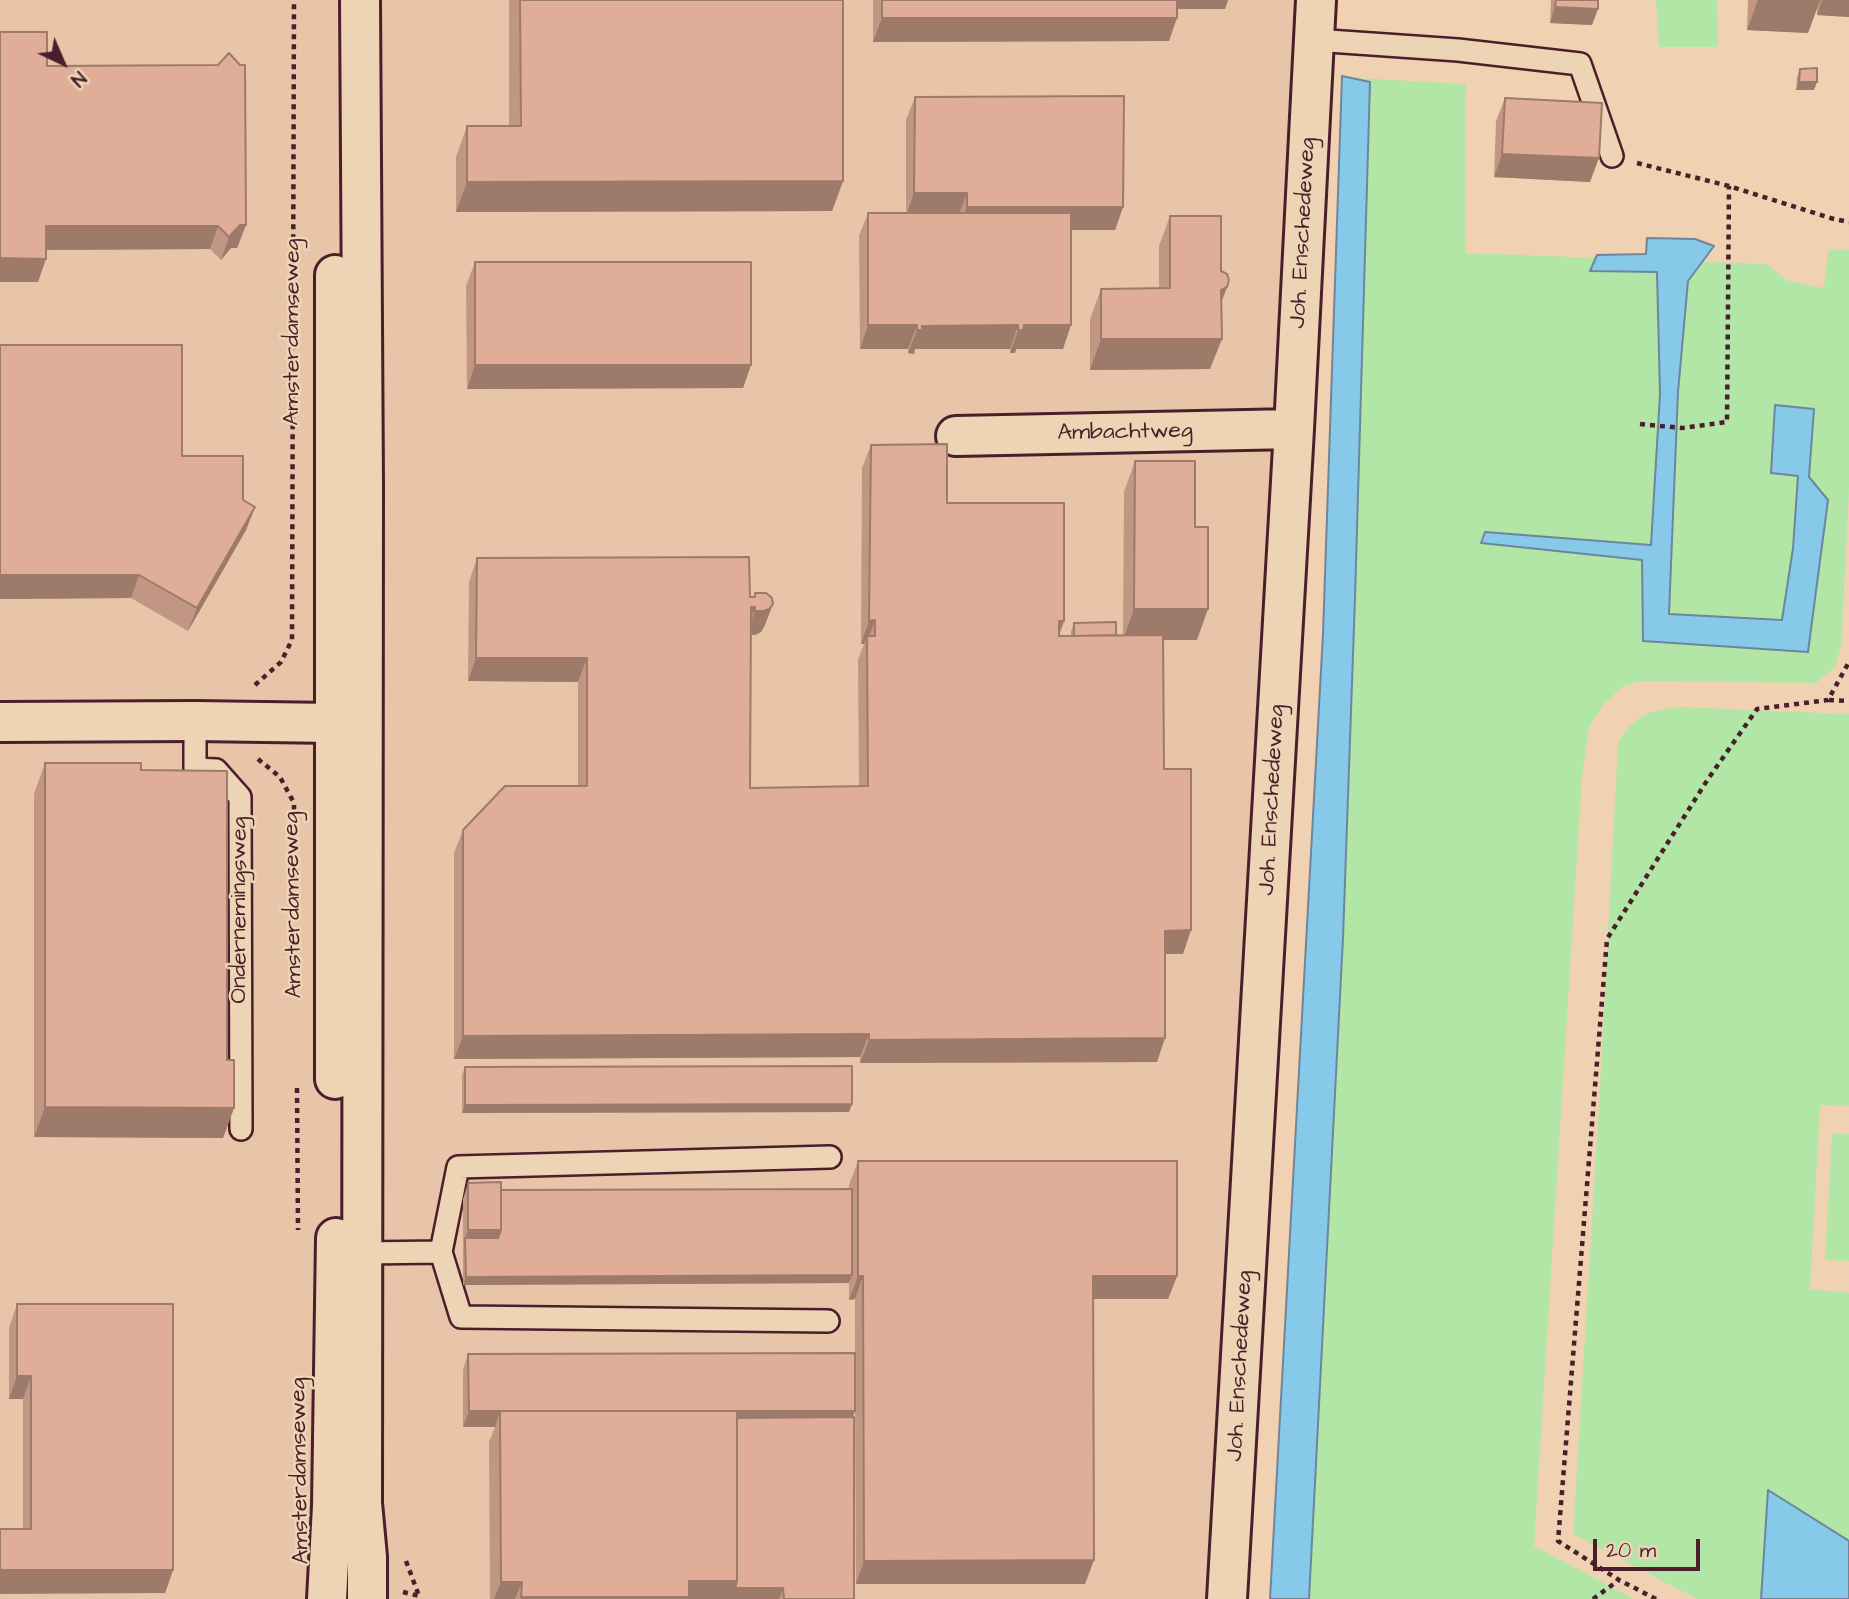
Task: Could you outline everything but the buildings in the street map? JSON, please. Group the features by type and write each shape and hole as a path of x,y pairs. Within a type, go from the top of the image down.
{"street":[{"name":"Amsterdamseweg","path":"327,1599 332,1506 336,1267 334,0"},
{"path":"359,0 363,470 362,1503 367,1557 367,1599"},
{"name":"Joh. Enschedeweg","path":"1227,1599 1316,0"},
{"name":"Ambachtweg","path":"956,436 1294,429"},
{"path":"0,722 334,723"}],"lane":[{"path":"1314,40 1458,50 1580,64 1612,156"},
{"name":"Ondernemingsweg","path":"195,721 195,769 216,771 240,797 241,1129"},
{"path":"828,1321 461,1317 440,1252 458,1167 830,1157"},
{"path":"362,1253 440,1252"}],"path":[{"name":"Amsterdamseweg","path":"294,0 292,640 281,662 248,691 246,721 247,750 280,777 294,803 295,845"},
{"path":"1612,156 1729,186 1849,222"},
{"path":"1640,425 1682,428 1727,422 1729,186"},
{"path":"1828,700 1849,663"},
{"path":"1656,1599 1619,1580 1558,1541 1606,939 1756,709 1828,700 1849,701"},
{"path":"297,1080 298,1233"},
{"path":"1593,1599 1619,1580"}],"shaded area":[{"path":"0,0 1297,0 1273,444 1226,1599 0,1599"}],"green space":[{"path":"1656,0 1717,0 1718,47 1659,47"},
{"path":"1357,78 1466,84 1465,253 1766,264 1788,281 1824,288 1828,250 1849,250 1849,491 1841,647 1835,667 1816,683 1640,681 1622,687 1604,704 1589,727 1582,775 1534,1546 1634,1599 1286,1599 1349,317"},
{"path":"1682,707 1849,714 1849,1106 1820,1105 1810,1289 1849,1293 1849,1541 1769,1490 1761,1599 1697,1599 1573,1534 1618,743 1631,725 1644,715"},
{"path":"1832,1133 1849,1134 1849,1261 1825,1260"}],"water":[{"path":"1342,76 1370,82 1343,938 1309,1599 1270,1599 1323,634"},
{"path":"1647,238 1695,239 1714,246 1688,281 1678,392 1669,614 1782,620 1793,548 1798,476 1771,473 1775,405 1814,409 1809,477 1828,500 1808,652 1643,641 1642,560 1481,543 1485,532 1651,545 1660,394 1657,272 1590,271 1597,255 1646,254"},
{"path":"1768,1490 1849,1541 1849,1599 1761,1599"}]}
